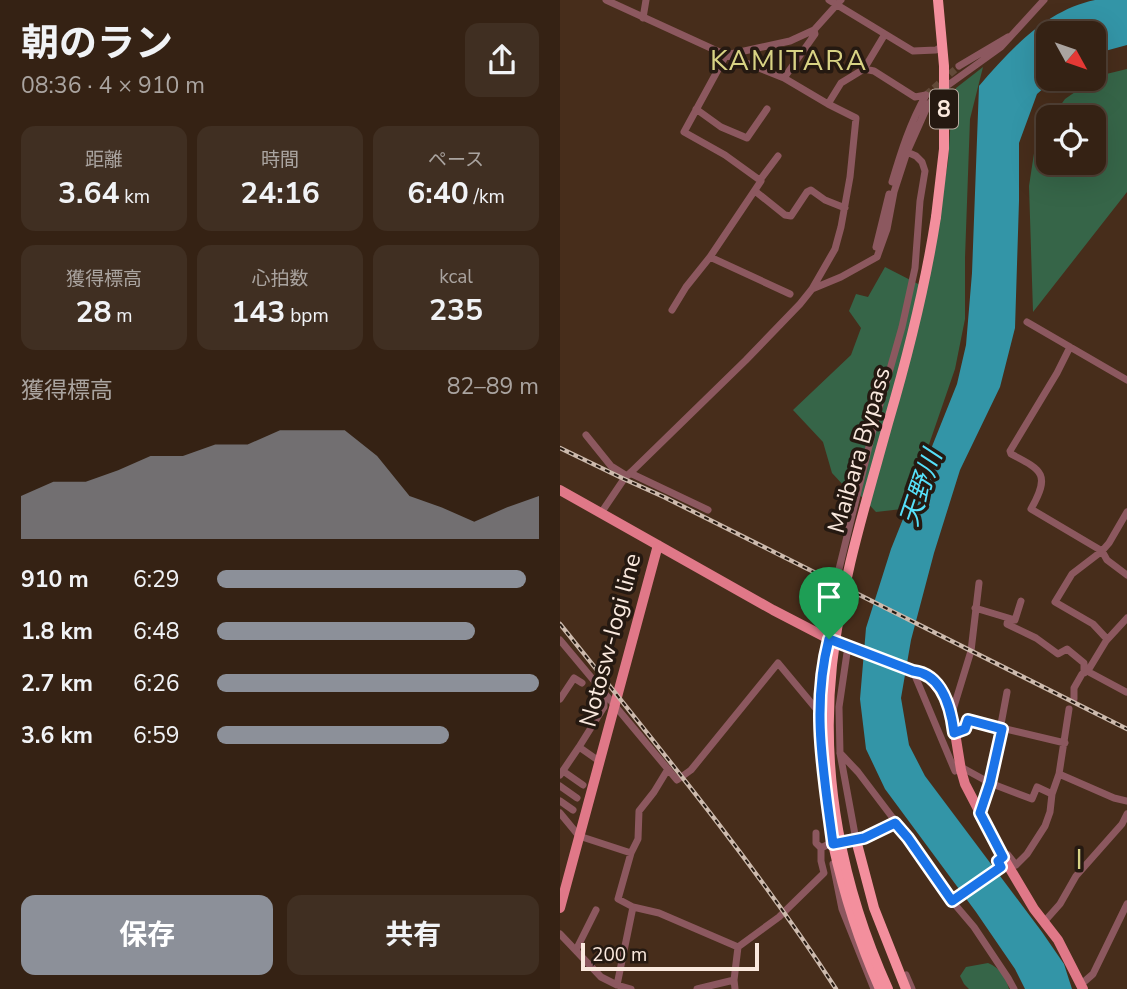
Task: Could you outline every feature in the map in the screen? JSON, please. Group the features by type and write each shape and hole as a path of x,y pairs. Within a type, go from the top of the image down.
{"highway":[{"name":"Maibara Bypass","path":"888,989 859,917 839,837 831,784 829,701 844,589 860,520 921,300 936,217 944,149 943,46 938,0"},
{"path":"858,839 874,908 906,989"},
{"path":"828,845 880,989"}],"main road":[{"path":"560,490 773,610 829,639 921,672 940,688 952,713 965,783 1002,862 1058,940 1082,986"},
{"name":"Notosw-Iogi line","path":"560,908 564,880 579,836 658,545"}],"street":[{"path":"601,513 629,475 746,360 812,289 835,249 841,227 856,118 784,78 726,55 606,0"},
{"path":"643,18 646,0"},
{"path":"829,0 839,3 913,51 936,50 943,46"},
{"path":"812,289 877,257 907,152 928,105 944,88 1001,47 1044,0"},
{"path":"760,180 725,155 684,132 726,55 790,41 814,30 839,3"},
{"path":"784,78 814,34 814,30"},
{"path":"959,66 1014,33"},
{"path":"828,104 841,83 864,69 885,34"},
{"path":"864,69 874,71 915,97 926,95 905,139 875,251 877,257"},
{"path":"696,110 721,127 747,138 767,109"},
{"path":"839,569 915,268 925,171 922,162 907,152"},
{"path":"672,310 778,156"},
{"path":"755,191 791,216 811,190 825,200 845,208"},
{"path":"710,257 790,294"},
{"path":"1027,322 1127,380"},
{"path":"1070,347 1010,450 1011,454 1039,471 1042,478 1041,488 1031,509 1102,551 1107,560 1127,575"},
{"path":"586,435 611,466 708,510"},
{"path":"1107,639 1093,624 1055,601 1072,574 1109,543 1127,512"},
{"path":"952,713 970,654 979,583"},
{"path":"975,608 1015,620 1021,601"},
{"path":"1008,618 1007,624 1036,638 1058,654 1067,649 1084,663 1086,672"},
{"path":"1074,699 1074,688 1107,639 1127,618"},
{"path":"829,639 818,711 828,845 842,909 873,989"},
{"path":"560,640 677,780 691,770 778,663 818,711"},
{"path":"852,647 839,707 840,752 858,839 878,906 912,989"},
{"path":"910,670 955,771 961,767 990,783 1032,799 1037,787 1052,794"},
{"path":"1086,672 1126,692"},
{"path":"560,699 574,678 582,683"},
{"path":"980,813 990,783 1007,692"},
{"path":"583,785 561,773 604,707 601,699"},
{"path":"954,899 1008,855 1016,865 1027,855 1045,827 1059,774 1069,709"},
{"path":"954,733 965,729 968,720 1065,743"},
{"path":"579,747 599,761"},
{"path":"840,752 954,899 1014,989"},
{"path":"668,769 639,811 638,839 631,853 618,899 634,907 659,913 738,947"},
{"path":"1059,774 1127,802"},
{"path":"560,786 577,797"},
{"path":"560,801 573,810"},
{"path":"560,813 579,836 631,853"},
{"path":"1044,922 1060,904 1076,876 1122,824 1127,814"},
{"path":"816,833 816,843 828,845 858,839 895,823"},
{"path":"735,989 738,947 779,917 824,873 821,861 828,845"},
{"path":"1094,989 1082,986 1093,974 1127,904"},
{"path":"617,985 634,907"},
{"path":"576,950 596,910"},
{"path":"560,934 601,977 628,989"},
{"path":"697,989 734,980"}],"green space":[{"path":"983,67 970,119 965,319 955,369 926,453 902,509 876,512 856,491 845,487 832,473 823,442 793,410 851,355 861,328 849,311 856,294 868,297 885,267 926,288 948,162 952,102 956,88"},
{"path":"1127,69 1127,192 1033,312 1029,186 1036,140 1036,175 1106,175 1106,105 1061,105 1076,91 1106,91 1106,74"},
{"path":"988,963 1002,973 1009,989 969,989 964,984 960,976 966,967"}],"water":[{"path":"1095,0 1127,0 1127,45 1106,51 1106,21 1047,21 1077,5"},
{"name":"天野川","path":"1036,29 1036,91 1040,91 1019,143 1015,328 1000,387 960,470 934,553 911,640 901,698 909,745 925,776 1042,932 1064,964 1072,989 1025,989 1015,969 976,912 885,789 866,749 860,699 866,628 891,549 957,384 966,345 972,273 979,86"}],"tunnel":[{"path":"926,95 959,66"}],"railway":[{"path":"560,448 664,497 1127,729"},
{"path":"560,624 737,849 836,989"}],"district":[{"name":"KAMITARA","path":"789,61"},
{"name":"I","path":"1080,860"}],"route":[{"path":"829,639 921,672 940,688 947,699 954,733 965,729 968,720 1002,729 980,813 1003,857 998,861 1001,867 952,901 895,823 864,838 833,844 818,711 829,639"}]}
